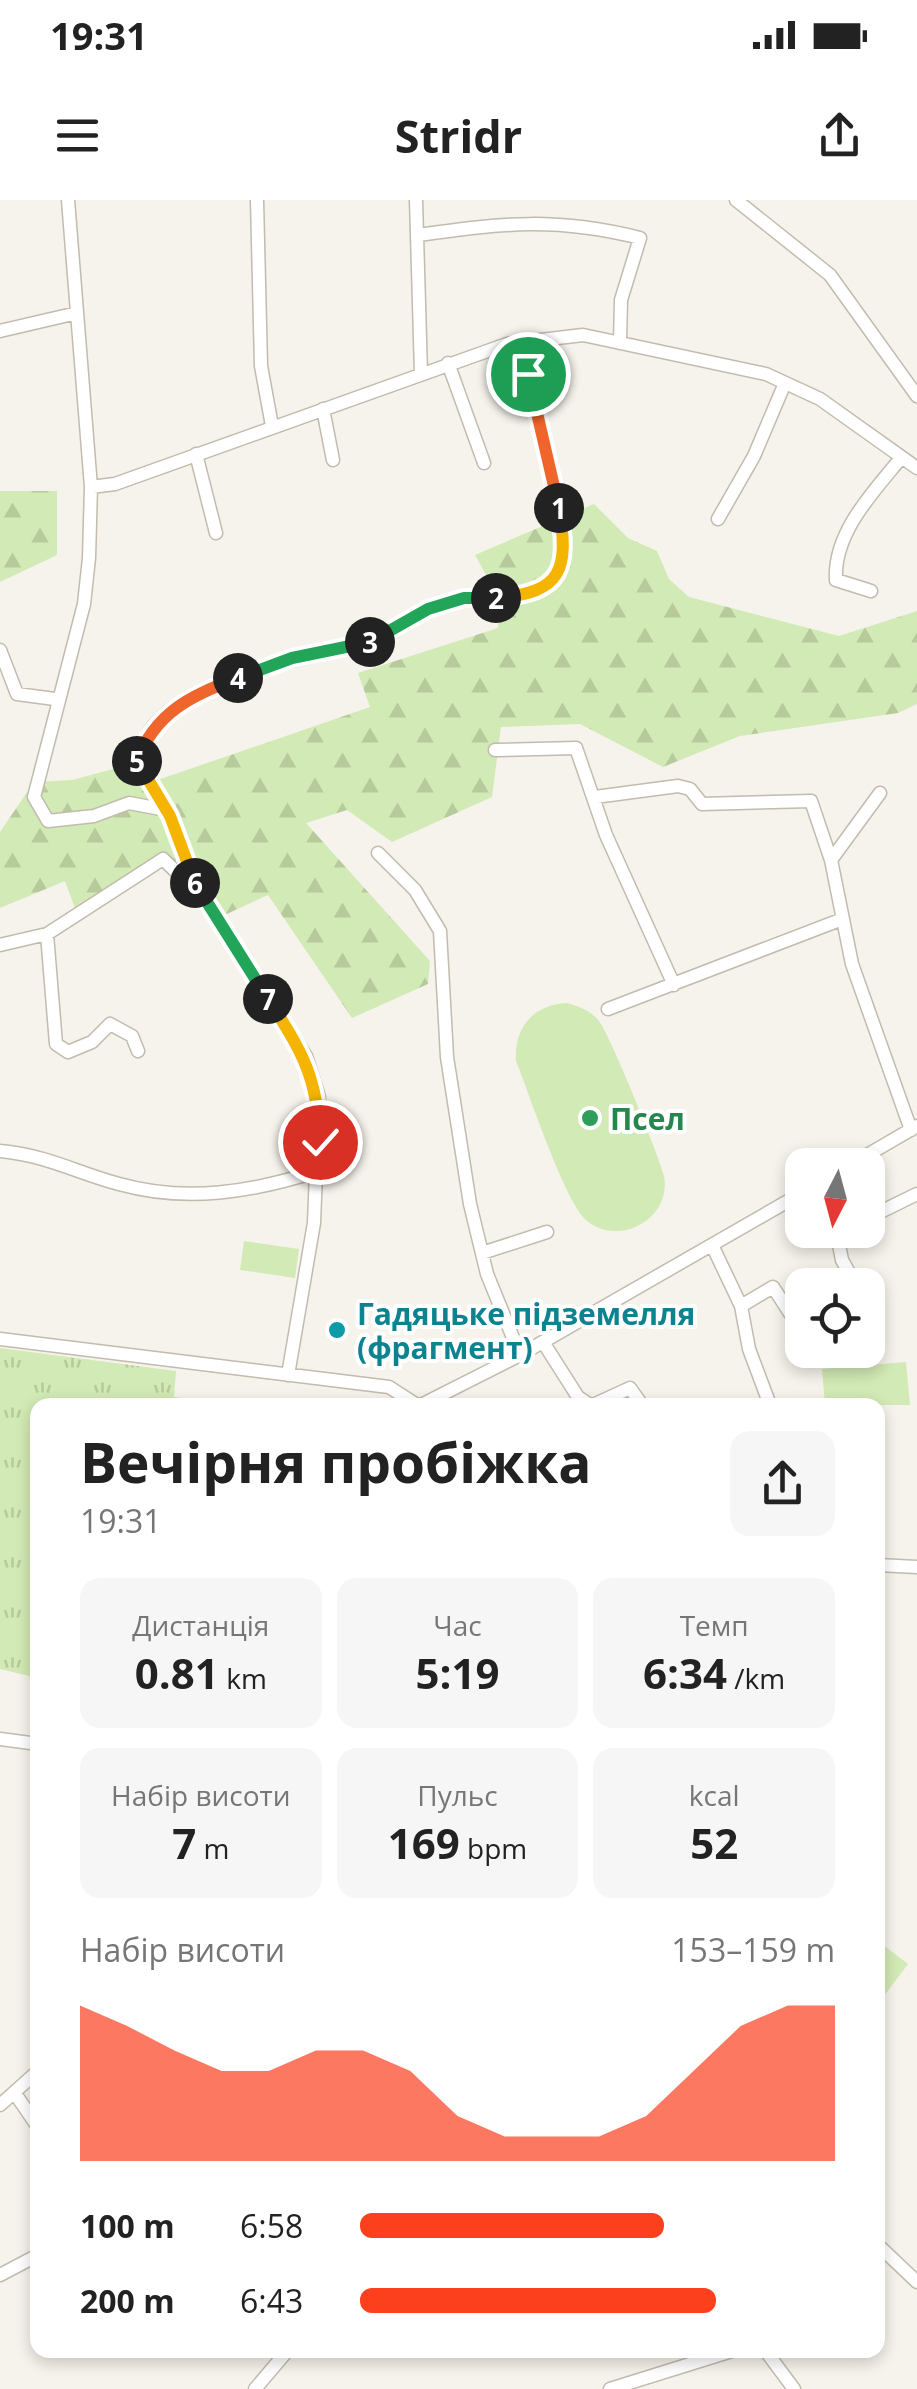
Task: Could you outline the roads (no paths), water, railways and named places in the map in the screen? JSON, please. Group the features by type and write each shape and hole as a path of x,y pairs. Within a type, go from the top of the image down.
{"street":[{"path":"68,200 91,487 84,604 34,782 34,798 48,820 94,816 129,803 166,810"},
{"path":"257,200 261,366 272,426"},
{"path":"416,200 421,373"},
{"path":"736,200 830,274 917,396"},
{"path":"418,235 524,221 640,238 621,300 620,342"},
{"path":"0,330 77,313"},
{"path":"91,487 116,484 448,363 524,340 583,335 766,374 862,426 917,468"},
{"path":"288,1374 314,1223 319,1097 306,1056 200,895 166,810 136,764 157,721 216,686 292,658 366,644 428,609 464,598 534,594 561,570 564,554 524,340"},
{"path":"448,363 484,463"},
{"path":"718,519 754,456 785,383"},
{"path":"323,409 332,460"},
{"path":"196,454 216,533"},
{"path":"871,592 840,584 836,580 836,564 855,517 901,458"},
{"path":"0,650 17,694"},
{"path":"0,691 56,700"},
{"path":"495,750 576,748 606,835 674,985"},
{"path":"596,797 678,786 690,789 702,804 808,798 831,860 840,920 914,1128 879,1148"},
{"path":"831,860 880,794"},
{"path":"378,854 422,899 440,931 448,1057 482,1253 520,1356"},
{"path":"0,945 47,934 163,859 200,895"},
{"path":"608,1009 840,920"},
{"path":"47,934 56,1044 68,1052 92,1042 110,1024 132,1036 138,1051"},
{"path":"0,1151 54,1158 144,1190 199,1196 271,1186 318,1170"},
{"path":"885,1210 917,1194"},
{"path":"433,1398 520,1356 785,1203"},
{"path":"482,1253 547,1232"},
{"path":"712,1245 741,1306 749,1350 767,1398"},
{"path":"741,1306 773,1287 785,1306"},
{"path":"0,1339 388,1387 411,1398"},
{"path":"544,1342 580,1398"},
{"path":"608,1398 630,1388 637,1398"},
{"path":"885,1565 917,1566"},
{"path":"0,1739 30,1743"},
{"path":"0,2105 30,2080"},
{"path":"16,2095 30,2115"},
{"path":"885,2251 917,2282"},
{"path":"0,2275 30,2258"},
{"path":"256,2389 281,2358"},
{"path":"610,2389 709,2358"},
{"path":"771,2358 794,2389"},
{"path":"660,2373 664,2389"}],"place":[{"name":"Псел","path":"590,1118"},
{"name":"Гадяцьке підземелля (фрагмент)","path":"337,1330"}]}
